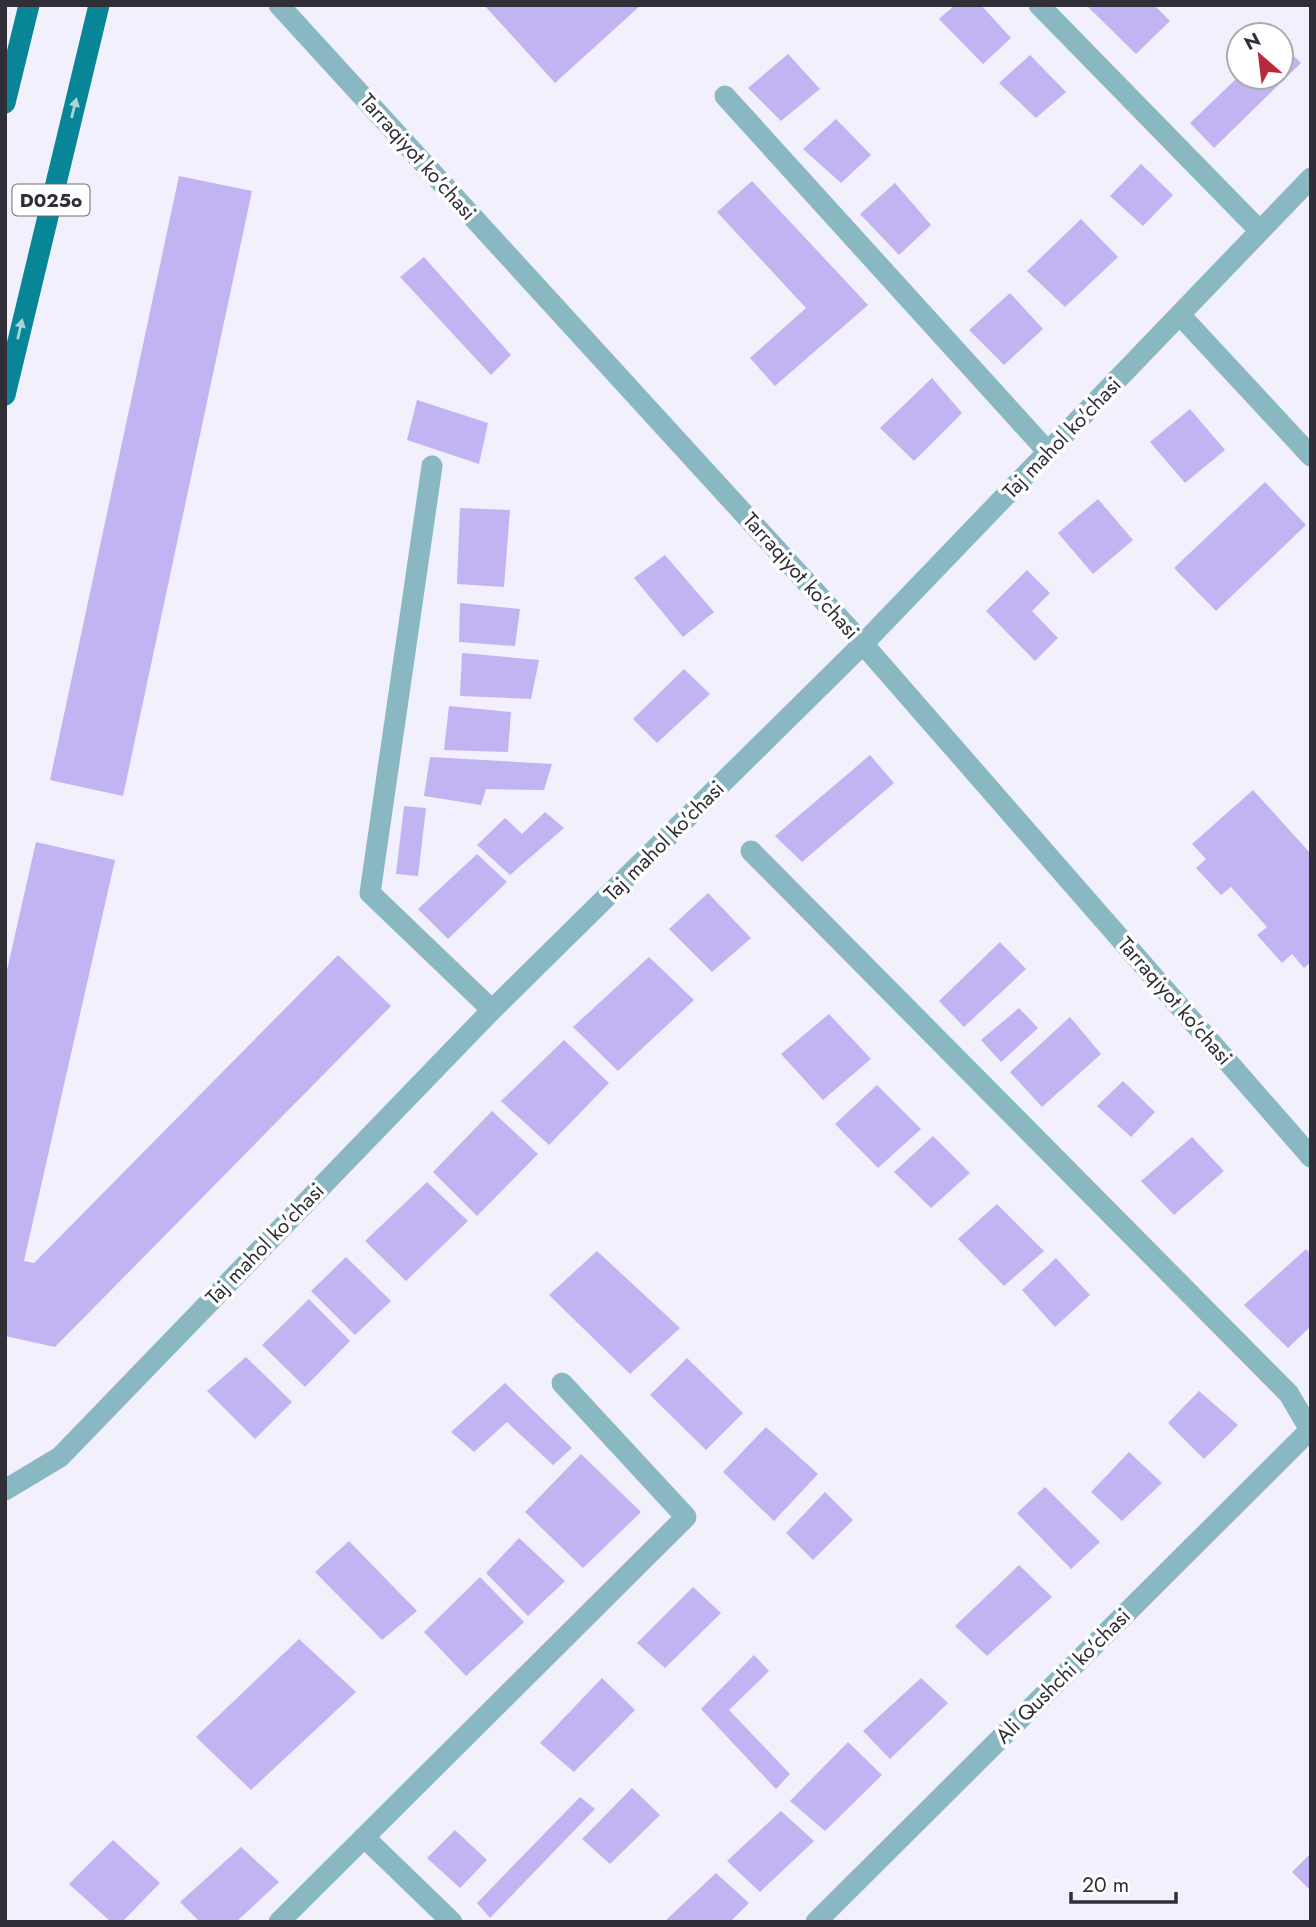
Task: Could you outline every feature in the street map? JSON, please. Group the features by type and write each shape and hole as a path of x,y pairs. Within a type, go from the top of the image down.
{"main road":[{"path":"5,103 29,5"},
{"name":"D025o","path":"5,395 99,5"}],"street":[{"name":"Tarraqiyot ko'chasi","path":"279,5 863,644 1311,1157"},
{"path":"1038,5 1261,231"},
{"path":"725,96 1048,452"},
{"name":"Taj mahol ko'chasi","path":"5,1490 60,1457 492,1010 863,644 1311,178"},
{"path":"1180,315 1311,456"},
{"path":"432,466 370,893 492,1010"},
{"path":"751,851 1289,1394 1311,1430"},
{"path":"279,1922 686,1517 562,1383"},
{"name":"Ali Qushchi ko'chasi","path":"817,1922 1311,1430"},
{"path":"364,1837 452,1922"}],"building":[{"path":"484,5 641,5 555,83"},
{"path":"955,5 981,5 1011,38 983,64 939,19"},
{"path":"1086,5 1154,5 1170,21 1136,54"},
{"path":"788,54 820,89 781,121 748,88"},
{"path":"1030,55 1066,92 1036,118 999,83"},
{"path":"1295,57 1301,63 1295,69"},
{"path":"1225,89 1272,91 1214,148 1190,123"},
{"path":"836,119 871,155 841,183 803,149"},
{"path":"1141,164 1173,195 1143,226 1110,196"},
{"path":"179,176 252,191 123,796 50,780"},
{"path":"752,181 868,305 775,386 750,358 806,308 717,212"},
{"path":"895,183 931,225 899,255 860,214"},
{"path":"1081,219 1118,257 1065,307 1027,271"},
{"path":"424,257 511,355 491,375 400,277"},
{"path":"1010,293 1043,329 1004,365 969,330"},
{"path":"932,378 962,413 914,461 880,428"},
{"path":"417,400 488,423 479,464 407,440"},
{"path":"1190,409 1225,450 1185,483 1150,442"},
{"path":"1265,482 1306,525 1216,611 1174,568"},
{"path":"1098,499 1133,540 1093,574 1058,533"},
{"path":"460,508 510,510 504,587 457,584"},
{"path":"665,555 714,612 683,637 634,578"},
{"path":"1027,570 1050,593 1032,611 1058,638 1035,661 986,611"},
{"path":"460,603 520,609 515,646 459,642"},
{"path":"462,653 539,660 531,699 460,696"},
{"path":"684,669 710,694 657,743 633,719"},
{"path":"449,706 511,712 508,752 444,750"},
{"path":"870,755 894,783 802,862 775,836"},
{"path":"430,757 552,764 544,790 486,789 481,805 424,796"},
{"path":"1253,790 1311,854 1311,962 1304,968 1292,954 1282,963 1257,935 1267,927 1231,887 1221,895 1196,868 1206,859 1192,844"},
{"path":"404,806 426,808 418,876 396,874"},
{"path":"545,812 564,828 510,875 477,845 505,818 522,834"},
{"path":"36,842 115,860 24,1261 34,1263 338,955 391,1006 55,1347 5,1336 5,979"},
{"path":"477,854 507,882 448,939 418,909"},
{"path":"708,893 751,938 712,972 669,929"},
{"path":"1000,942 1026,969 964,1027 939,1001"},
{"path":"649,957 694,1000 618,1071 573,1027"},
{"path":"1019,1008 1038,1028 1001,1062 981,1040"},
{"path":"829,1014 871,1059 823,1100 781,1054"},
{"path":"1070,1017 1101,1054 1042,1107 1010,1072"},
{"path":"564,1040 609,1083 549,1145 501,1101"},
{"path":"1123,1081 1155,1112 1131,1137 1097,1106"},
{"path":"877,1085 921,1129 878,1168 835,1124"},
{"path":"492,1111 538,1154 477,1216 433,1172"},
{"path":"933,1136 970,1173 931,1208 894,1172"},
{"path":"1192,1137 1224,1171 1174,1215 1141,1181"},
{"path":"427,1182 468,1221 406,1281 365,1241"},
{"path":"997,1204 1044,1251 1004,1286 958,1239"},
{"path":"1306,1249 1311,1254 1311,1326 1288,1348 1244,1305"},
{"path":"597,1251 680,1328 630,1374 549,1295"},
{"path":"346,1257 391,1301 355,1335 311,1291"},
{"path":"1056,1258 1090,1295 1055,1327 1022,1290"},
{"path":"309,1299 350,1341 305,1387 262,1345"},
{"path":"246,1357 292,1402 255,1439 207,1391"},
{"path":"687,1358 743,1413 706,1450 650,1395"},
{"path":"505,1383 572,1448 553,1465 507,1422 474,1452 451,1432"},
{"path":"1199,1391 1238,1425 1204,1459 1168,1423"},
{"path":"766,1427 818,1474 774,1521 723,1472"},
{"path":"1129,1452 1162,1483 1122,1521 1091,1492"},
{"path":"581,1454 641,1512 583,1568 525,1512"},
{"path":"1045,1487 1100,1542 1071,1569 1017,1513"},
{"path":"825,1492 853,1520 813,1560 786,1533"},
{"path":"519,1538 565,1581 528,1616 486,1573"},
{"path":"349,1541 417,1611 382,1640 315,1572"},
{"path":"1019,1565 1052,1597 987,1656 955,1626"},
{"path":"480,1577 524,1622 466,1676 424,1632"},
{"path":"693,1587 721,1613 665,1668 637,1643"},
{"path":"299,1639 356,1692 251,1790 196,1737"},
{"path":"754,1655 769,1671 729,1710 790,1774 776,1789 701,1709"},
{"path":"602,1678 635,1710 574,1772 540,1743"},
{"path":"921,1678 948,1703 890,1759 863,1731"},
{"path":"848,1742 882,1775 825,1831 790,1801"},
{"path":"632,1788 660,1815 610,1864 582,1839"},
{"path":"580,1797 595,1809 490,1918 477,1903"},
{"path":"781,1811 814,1841 760,1892 727,1861"},
{"path":"455,1830 487,1860 460,1888 427,1858"},
{"path":"113,1840 160,1883 122,1922 111,1922 69,1884"},
{"path":"241,1847 279,1882 236,1922 200,1922 180,1902"},
{"path":"1311,1853 1311,1891 1292,1872"},
{"path":"716,1873 749,1903 730,1922 664,1922"}]}
